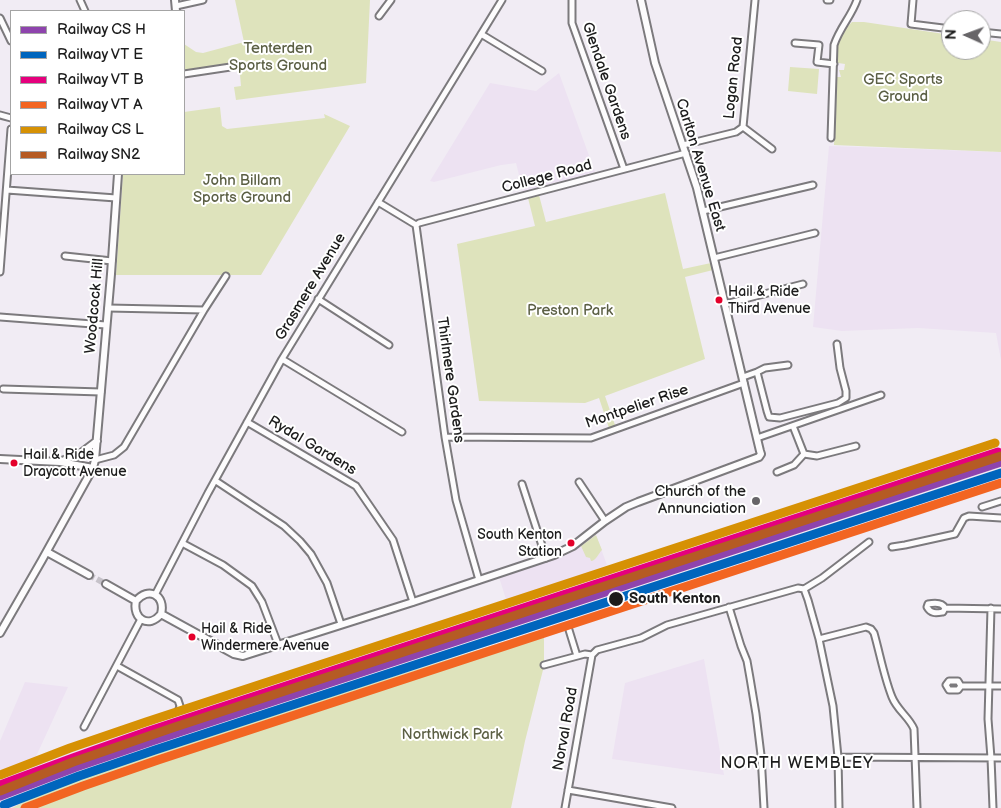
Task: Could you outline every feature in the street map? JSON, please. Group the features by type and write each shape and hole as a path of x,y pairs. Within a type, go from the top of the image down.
{"street":[{"path":"176,6 203,0"},
{"path":"378,16 390,0"},
{"name":"Grasmere Avenue","path":"155,594 282,359 502,0"},
{"name":"Glendale Gardens","path":"572,0 572,23 624,169"},
{"name":"Carlton Avenue East","path":"605,521 626,507 757,458 761,454 698,188 656,63 641,0"},
{"name":"Logan Road","path":"683,145 736,132 743,127 755,0"},
{"path":"853,0 855,7"},
{"path":"831,138 834,45 837,34 853,11 857,0"},
{"path":"913,0 911,24 941,28"},
{"path":"0,18 10,39"},
{"path":"481,34 542,71"},
{"path":"795,43 819,45 817,62 834,64"},
{"path":"185,74 237,66"},
{"path":"743,127 772,149"},
{"path":"0,272 3,205 7,190 10,144"},
{"name":"College Road","path":"416,225 686,153"},
{"name":"Woodcock Hill","path":"0,633 3,622 47,552 93,468 101,392 118,175"},
{"path":"703,211 813,185"},
{"path":"7,190 116,198"},
{"path":"378,202 416,225"},
{"name":"Thirlmere Gardens","path":"416,225 445,437 456,500 479,580"},
{"path":"714,258 815,234"},
{"path":"65,256 112,261"},
{"path":"95,460 114,456 124,447 226,276"},
{"path":"725,304 803,284"},
{"path":"318,299 389,345"},
{"path":"108,308 204,310"},
{"path":"0,317 106,325"},
{"path":"757,372 769,417 780,418 838,403 846,398 846,391 840,368 837,344"},
{"path":"282,359 402,432"},
{"name":"Montpelier Rise","path":"445,437 591,438 744,380 765,368 788,365"},
{"path":"3,389 101,392"},
{"path":"757,438 881,395"},
{"name":"Rydal Gardens","path":"247,422 356,486 393,540 413,602"},
{"path":"793,426 804,454"},
{"path":"60,462 80,454 96,441"},
{"path":"804,454 817,456 856,446"},
{"path":"777,472 794,464 804,454"},
{"path":"0,459 60,462 93,468"},
{"path":"216,481 284,526 300,541 311,554 328,583 341,624"},
{"path":"161,614 234,654 243,656 546,558 573,546 605,521 579,482"},
{"path":"522,484 546,558"},
{"path":"982,507 1001,501"},
{"path":"892,547 955,534 964,518 969,516 1001,518"},
{"path":"182,542 223,565 252,586 265,608 278,644"},
{"path":"544,666 585,654 592,655 597,650 640,638 667,624 798,588 804,589 870,542"},
{"path":"47,552 89,575"},
{"path":"106,584 136,601"},
{"path":"804,589 819,639 833,706 838,757 839,808"},
{"path":"143,594 155,594 161,602 161,614 154,620 141,619 135,612 136,601 143,594"},
{"path":"729,607 747,661 750,678 759,739 764,808"},
{"path":"945,608 1001,608"},
{"path":"991,608 988,719 993,808"},
{"path":"84,727 141,619"},
{"path":"819,639 866,627 874,633 893,699 911,722 914,730 917,808"},
{"path":"569,630 577,656"},
{"name":"Norval Road","path":"565,808 592,655"},
{"path":"117,666 178,700 179,709"},
{"path":"961,686 1001,686"},
{"path":"838,757 1001,758"},
{"path":"568,790 672,808"}],"shaded area":[{"path":"559,73 595,172 523,191 516,163 434,182 430,181 490,83 536,91"},
{"path":"829,146 1001,152 1001,360 996,333 918,328 842,331 813,327"},
{"path":"1001,451 1001,463 952,478 949,468"},
{"path":"596,535 607,565 509,609 499,577 567,555"},
{"path":"704,659 724,775 612,759 625,683"},
{"path":"25,682 68,687 33,763 142,729 188,740 74,776 12,808 0,808 0,741"}],"green space":[{"name":"Tenterden Sports Ground","path":"235,0 370,0 366,83 236,100 234,87 241,86 239,63 185,70 185,45 196,52 203,53 244,42"},
{"name":"GEC Sports Ground","path":"852,22 864,22 941,34 941,60 991,60 991,40 1001,42 1001,152 834,145 836,77 841,77 839,70 844,70 845,64 838,63 837,46 844,31"},
{"path":"790,67 819,69 817,94 788,91"},
{"name":"John Billam Sports Ground","path":"220,107 222,126 227,129 325,118 324,114 350,126 261,275 116,275 123,175 185,175 185,112"},
{"name":"Preston Park","path":"665,193 683,269 711,263 713,270 685,277 705,359 605,396 615,425 609,428 599,398 585,403 479,401 457,244 535,226 528,198 539,195 546,222"},
{"path":"596,535 602,550 596,559 591,561 590,558 586,557 581,546"},
{"name":"Northwick Park","path":"544,629 544,666 525,741 511,808 12,808 74,776"}],"tunnel":[{"path":"89,575 106,584"}],"transit line":[{"path":"0,775 146,722 995,443"},
{"path":"0,785 149,731 998,452"},
{"path":"0,796 152,741 1001,462"},
{"path":"4,805 79,776 155,750 1001,473"},
{"path":"25,808 158,760 1001,483"}],"rail line":[{"name":"SN2","path":"0,791 73,762 175,727 1001,456"}],"place":[{"name":"Hail & Ride Third Avenue","path":"719,300"},
{"name":"Hail & Ride Draycott Avenue","path":"14,463"},
{"name":"Church of the Annunciation","path":"756,501"},
{"name":"South Kenton Station","path":"571,543"},
{"name":"South Kenton","path":"616,599"},
{"name":"Hail & Ride Windermere Avenue","path":"192,637"}],"district":[{"name":"NORTH WEMBLEY","path":"797,764"}]}
